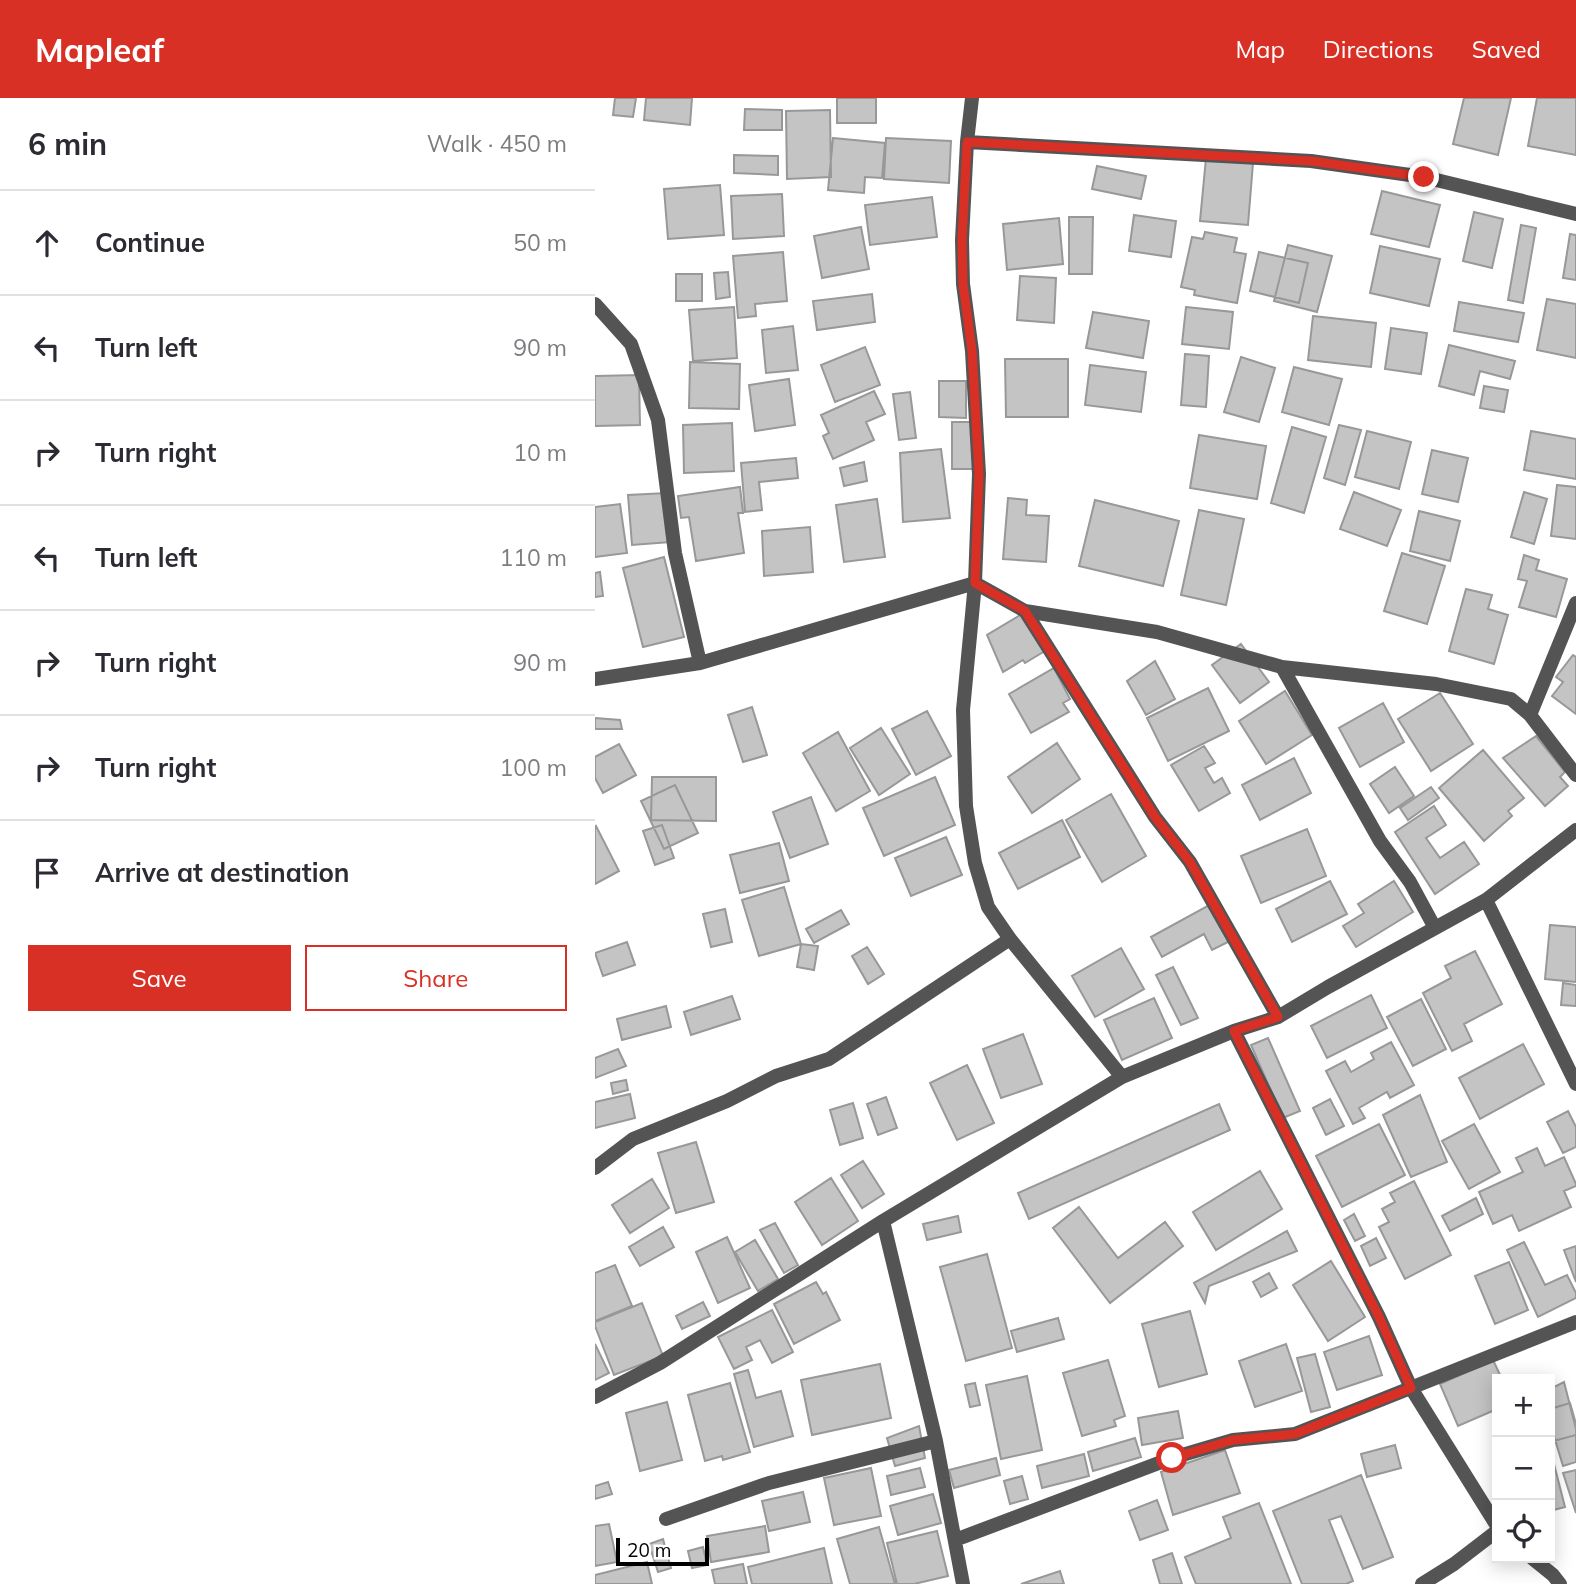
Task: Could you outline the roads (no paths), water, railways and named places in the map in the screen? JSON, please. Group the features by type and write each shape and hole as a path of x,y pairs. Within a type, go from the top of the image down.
{"street":[{"path":"972,98 962,240 963,284 972,351 979,474 975,583 963,710 966,806 975,863 988,907 1010,939 1122,1077"},
{"path":"967,142 1311,161 1424,177 1576,214"},
{"path":"595,304 631,344 659,420 675,553 700,663"},
{"path":"595,679 700,663 975,583 1025,611 1157,632 1282,667 1436,684 1511,699 1530,715 1576,775"},
{"path":"1530,715 1576,603"},
{"path":"1025,611 1155,817 1190,862 1278,1017"},
{"path":"1282,667 1380,841 1410,882 1435,928"},
{"path":"595,1397 660,1363 883,1221 1122,1077 1234,1031 1278,1017 1486,900 1576,830"},
{"path":"1486,900 1576,1084"},
{"path":"595,1168 633,1139 727,1101 776,1076 829,1059 1010,939"},
{"path":"1234,1031 1379,1317 1411,1388 1492,1521"},
{"path":"883,1221 936,1441 963,1584"},
{"path":"955,1540 1172,1458 1233,1440 1295,1434 1576,1322"},
{"path":"666,1519 769,1483 936,1441"},
{"path":"1422,1584 1454,1564 1492,1533"},
{"path":"1538,1563 1560,1584"}]}
